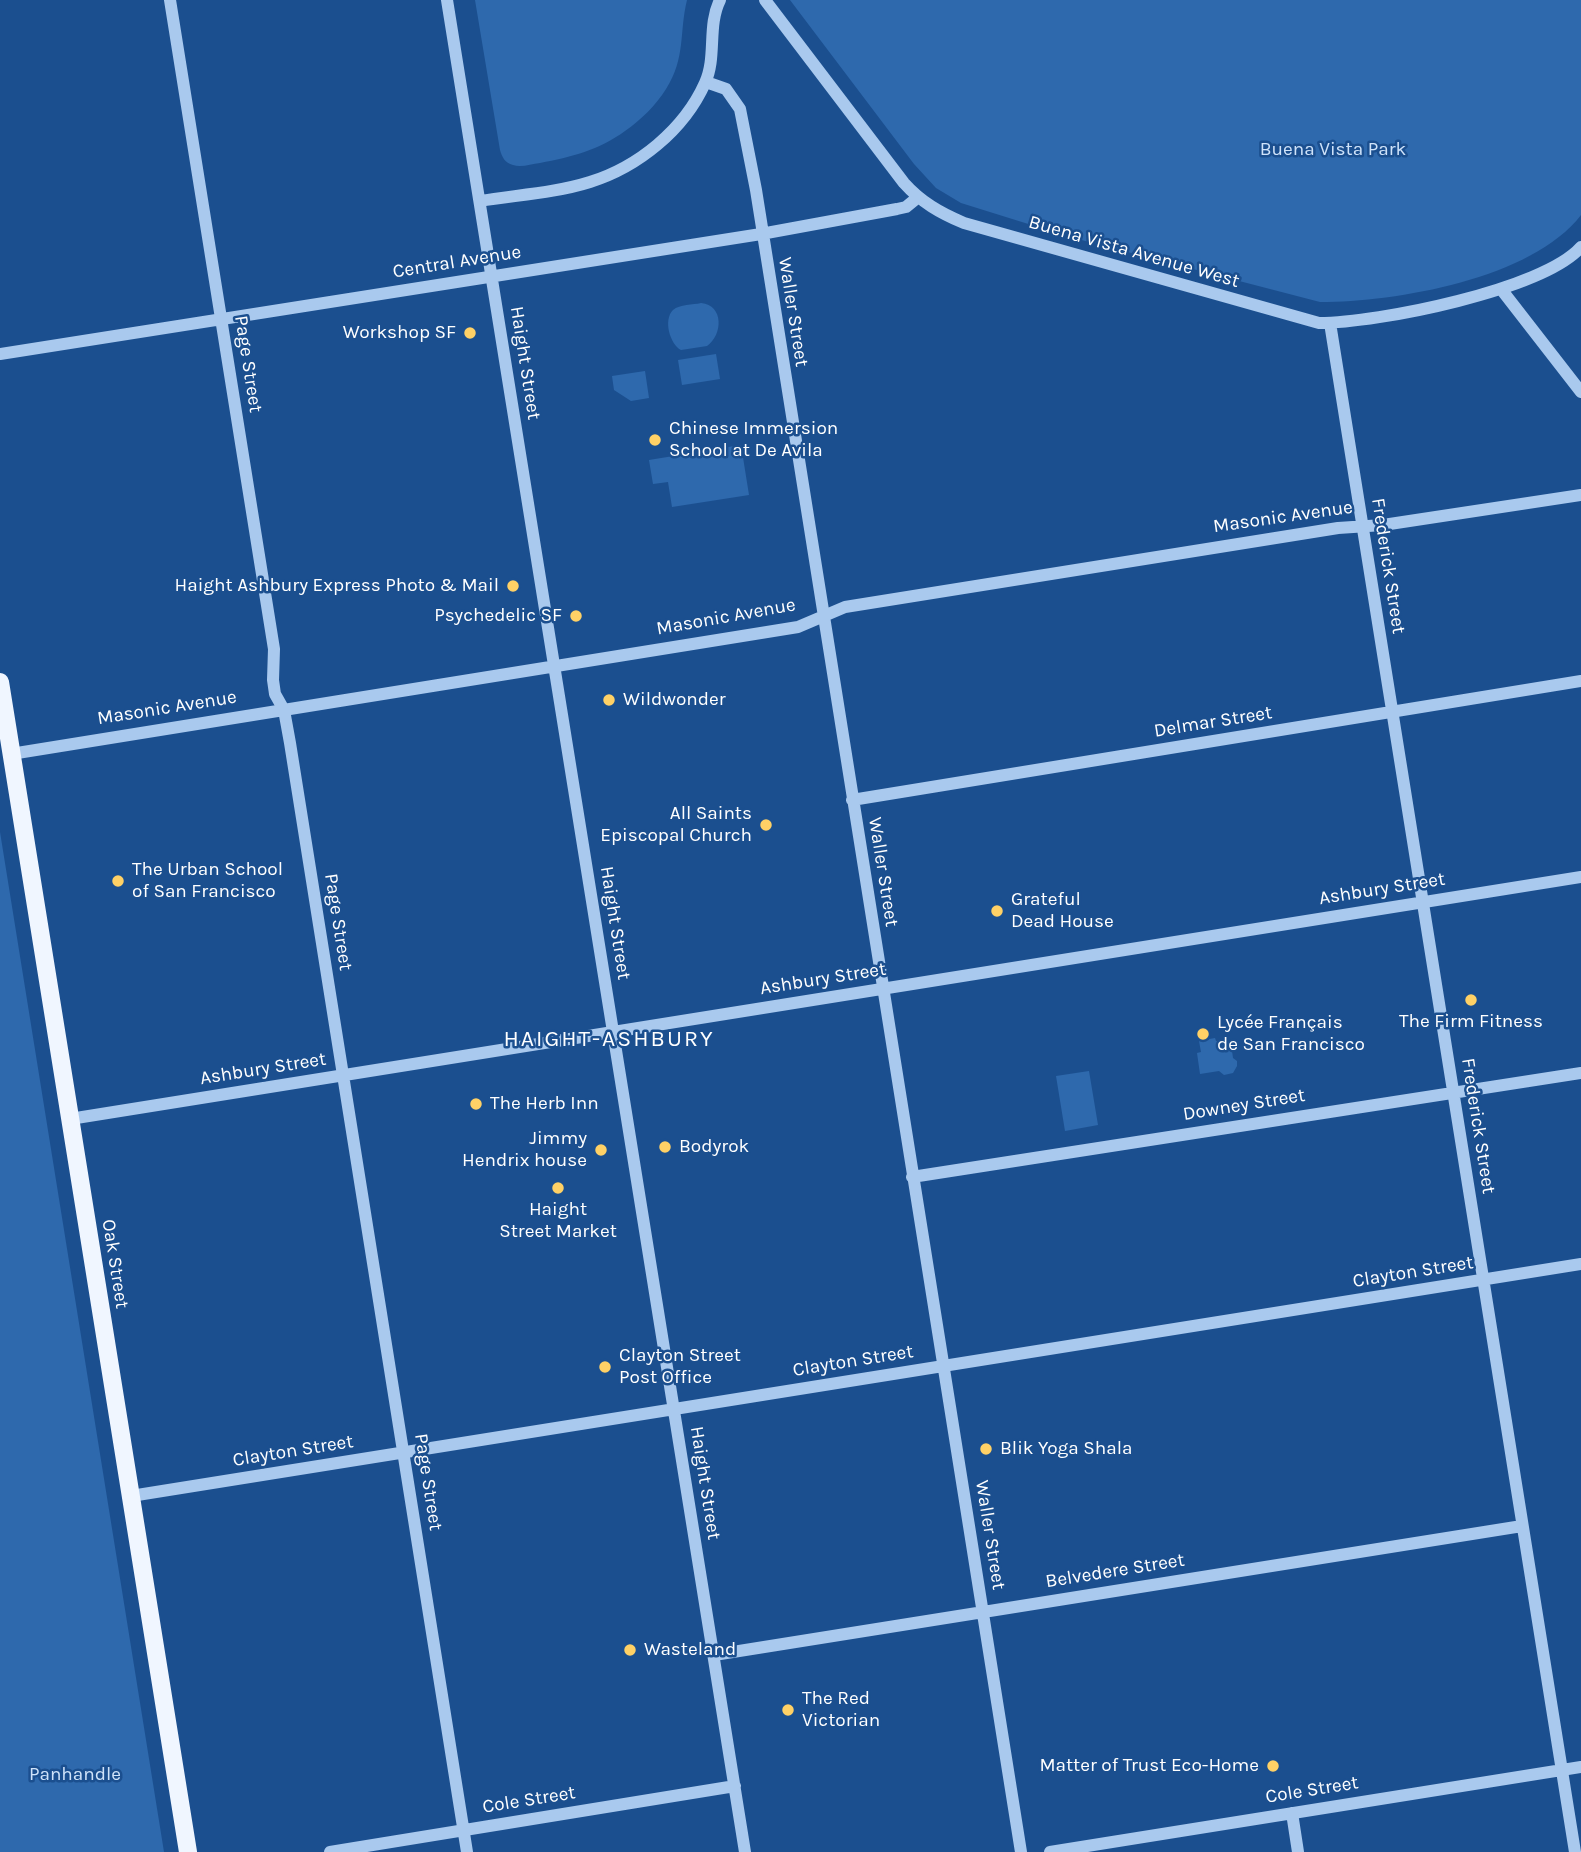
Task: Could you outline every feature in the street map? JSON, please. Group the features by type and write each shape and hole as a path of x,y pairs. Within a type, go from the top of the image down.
{"main road":[{"name":"Oak Street","path":"0,682 6,755 70,1119 188,1852"}],"street":[{"name":"Page Street","path":"170,0 274,649 275,694 284,710 467,1852"},
{"name":"Haight Street","path":"447,0 746,1852"},
{"path":"480,201 590,183 633,163 672,131 706,82 713,45 713,19 720,0"},
{"name":"Buena Vista Avenue West","path":"765,0 917,198 941,214 964,223 1310,322 1330,323 1345,323 1462,300 1501,289 1554,267 1581,247"},
{"name":"Waller Street","path":"706,82 726,89 740,109 756,190 1021,1852"},
{"name":"Central Avenue","path":"0,354 761,234 897,209 905,207 917,198"},
{"path":"1501,289 1581,392"},
{"name":"Frederick Street","path":"1330,323 1575,1852"},
{"name":"Masonic Avenue","path":"6,755 799,627 845,607 1328,530 1383,525 1581,495"},
{"name":"Delmar Street","path":"852,800 1581,681"},
{"name":"Ashbury Street","path":"70,1119 1581,877"},
{"name":"Downey Street","path":"912,1177 1581,1073"},
{"name":"Clayton Street","path":"131,1496 1581,1264"},
{"name":"Belvedere Street","path":"714,1655 1522,1526"},
{"name":"Cole Street","path":"1050,1852 1581,1767"},
{"name":"Cole Street","path":"330,1852 735,1786"},
{"path":"1292,1813 1298,1852"}],"green space":[{"path":"475,0 687,0 677,67 666,89 653,106 615,138 574,155 526,166 513,165 504,159 500,150"},
{"name":"Buena Vista Park","path":"790,0 1581,0 1581,215 1559,237 1530,256 1497,271 1423,291 1351,301 1320,302 1070,237 961,203 936,188 914,164"},
{"path":"701,303 709,305 717,315 719,321 716,335 707,346 681,350 669,332 670,314 679,307"},
{"path":"716,354 720,379 682,385 678,360"},
{"path":"645,371 649,398 631,401 614,390 612,376"},
{"path":"741,445 749,495 672,507 668,482 653,484 649,460"},
{"name":"Panhandle","path":"0,832 164,1852 0,1852"},
{"path":"1215,1038 1216,1041 1225,1040 1231,1044 1233,1058 1237,1061 1233,1073 1224,1075 1219,1071 1200,1074 1197,1053 1201,1052 1199,1041"},
{"path":"1089,1071 1098,1125 1065,1131 1056,1076"}],"place":[{"name":"Workshop SF","path":"470,333"},
{"name":"Chinese Immersion School at De Avila","path":"655,440"},
{"name":"Haight Ashbury Express Photo & Mail","path":"513,586"},
{"name":"Psychedelic SF","path":"576,616"},
{"name":"Wildwonder","path":"609,700"},
{"name":"All Saints Episcopal Church","path":"766,825"},
{"name":"The Urban School of San Francisco","path":"118,881"},
{"name":"Grateful Dead House","path":"997,911"},
{"name":"The Firm Fitness","path":"1471,1000"},
{"name":"Lycée Français de San Francisco","path":"1203,1034"},
{"name":"The Herb Inn","path":"476,1104"},
{"name":"Bodyrok","path":"665,1147"},
{"name":"Jimmy Hendrix house","path":"601,1150"},
{"name":"Haight Street Market","path":"558,1188"},
{"name":"Clayton Street Post Office","path":"605,1367"},
{"name":"Blik Yoga Shala","path":"986,1449"},
{"name":"Wasteland","path":"630,1650"},
{"name":"The Red Victorian","path":"788,1710"},
{"name":"Matter of Trust Eco-Home","path":"1273,1766"}],"district":[{"name":"HAIGHT-ASHBURY","path":"609,1039"}]}
